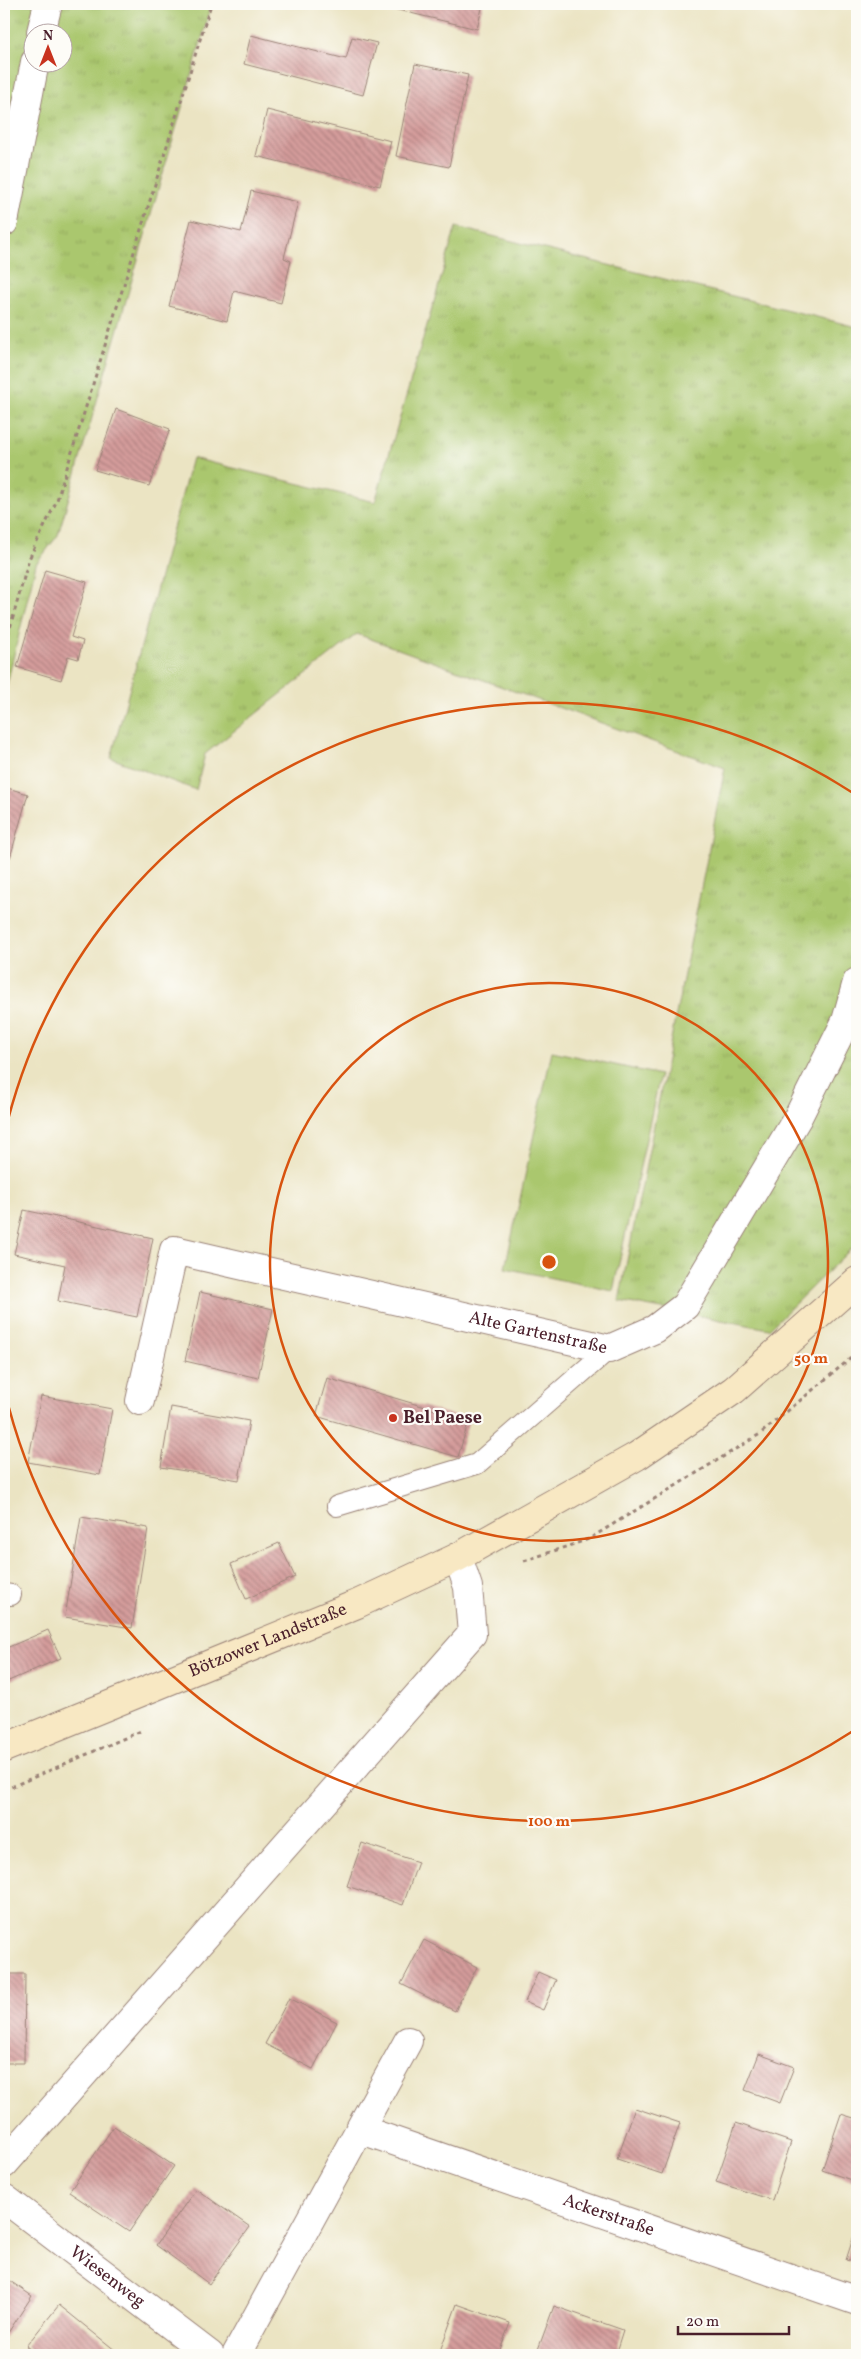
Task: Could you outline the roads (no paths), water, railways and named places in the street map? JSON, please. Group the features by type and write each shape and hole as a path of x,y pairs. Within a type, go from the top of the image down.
{"main road":[{"name":"Bötzower Landstraße","path":"4,1748 357,1604 458,1557 526,1520 637,1456 734,1390 857,1281"}],"street":[{"path":"44,22 48,4"},
{"path":"4,222 33,72"},
{"name":"Alte Gartenstraße","path":"140,1401 174,1250 609,1348 655,1329 685,1306 852,1025 857,982"},
{"path":"4,2164 472,1634 468,1587 458,1557"},
{"path":"236,2355 362,2130 408,2041"},
{"name":"Ackerstraße","path":"362,2130 857,2301"},
{"name":"Wiesenweg","path":"4,2198 210,2355"}],"lane":[{"path":"337,1506 477,1464 609,1348"}],"place":[{"name":"Bel Paese","path":"393,1418"}]}
